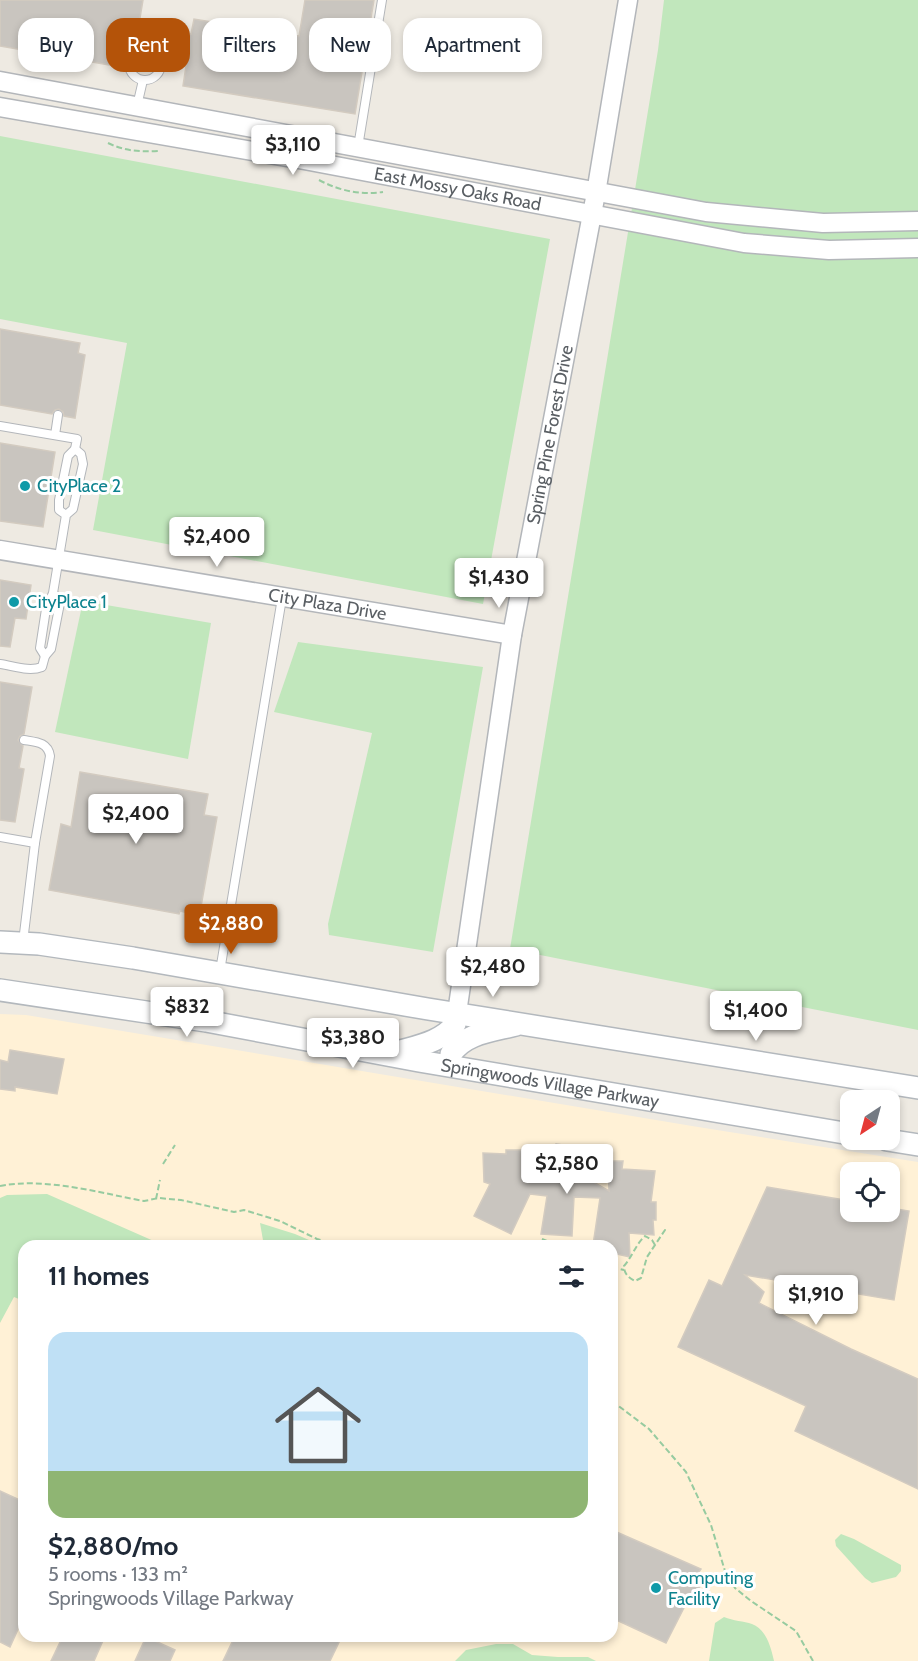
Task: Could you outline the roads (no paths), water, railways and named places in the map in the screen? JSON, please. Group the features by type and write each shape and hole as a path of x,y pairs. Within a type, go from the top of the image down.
{"main road":[{"path":"0,942 133,957 456,1019 523,1023 918,1089"},
{"name":"Springwoods Village Parkway","path":"0,990 206,1021 387,1055 840,1132"},
{"path":"387,1055 438,1039 449,1033 456,1019"},
{"path":"451,1054 458,1044 470,1038 523,1023"},
{"path":"900,1142 918,1145"}],"street":[{"name":"Spring Pine Forest Drive","path":"456,1019 512,635 596,193 628,0"},
{"name":"East Mossy Oaks Road","path":"0,81 706,212 823,223 917,221"},
{"path":"133,131 137,106"},
{"name":"East Mossy Oaks Road","path":"0,107 592,213 744,243 829,250 918,249"},
{"path":"355,170 358,147"},
{"path":"917,221 918,249"},
{"name":"City Plaza Drive","path":"0,549 512,635"}],"lane":[{"path":"358,147 382,0"},
{"path":"147,48 157,52 161,68 155,77 143,80 131,72 129,63 130,57 137,50 147,48"},
{"path":"137,106 143,80"},
{"path":"55,435 58,415"},
{"path":"0,426 77,439 75,449 68,456 59,500 59,510 66,515"},
{"path":"45,656 40,648 46,609 53,593 66,515 73,510 83,464 81,454 75,449"},
{"path":"0,664 39,669 42,667 45,656 51,649 60,603 53,593"},
{"path":"220,973 282,597"},
{"path":"22,943 35,843 50,756 49,749 43,744 24,740"},
{"path":"0,837 35,843"}],"place":[{"name":"CityPlace 2","path":"25,486"},
{"name":"CityPlace 1","path":"14,602"},
{"name":"Computing Facility","path":"656,1588"}]}
